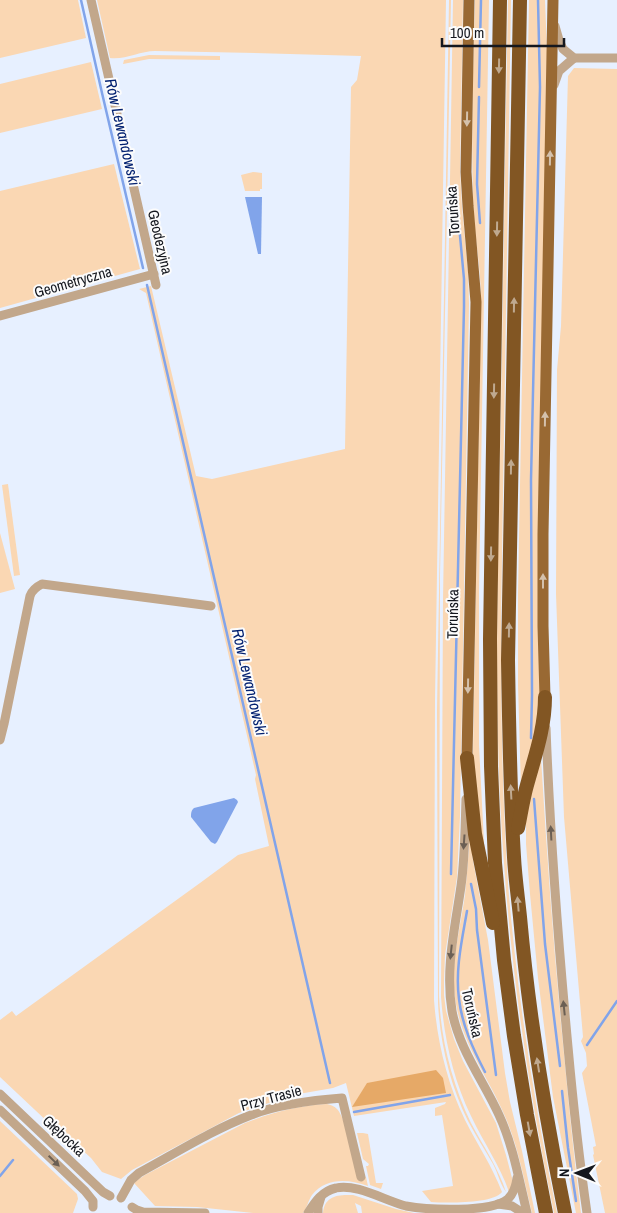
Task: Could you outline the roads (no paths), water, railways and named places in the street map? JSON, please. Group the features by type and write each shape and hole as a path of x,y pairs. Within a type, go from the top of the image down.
{"highway":[{"path":"500,0 490,638 491,766 495,863 504,960 527,1115 546,1213"},
{"path":"520,0 508,660 510,765 514,858 523,957 546,1114 566,1213"},
{"path":"514,858 516,838 527,787 544,719 545,697"},
{"path":"467,758 475,834 491,914 504,960"}],"main road":[{"name":"Toruńska","path":"467,758 476,302 466,172 469,0"},
{"path":"545,697 542,534 553,6"}],"street":[{"name":"Geodezyjna","path":"91,0 156,285"},
{"path":"553,6 559,40 563,49 574,58 617,58"},
{"path":"551,100 559,71 574,58"},
{"name":"Geometryczna","path":"0,316 154,274"},
{"path":"0,740 31,591 36,587 42,584 211,606"},
{"path":"545,697 552,861 562,985 580,1164 587,1213"},
{"name":"Toruńska","path":"467,758 462,877 451,948 450,1000 460,1039 499,1116 509,1143 527,1213"},
{"name":"Głębocka","path":"0,1094 103,1192 110,1196"},
{"name":"Przy Trasie","path":"121,1198 130,1180 139,1173 222,1128 253,1114 288,1105 324,1099 342,1098 361,1178"},
{"name":"Głębocka","path":"0,1110 85,1191 93,1201 92,1210"},
{"path":"498,1204 510,1198 514,1192 516,1168"},
{"path":"308,1213 322,1194 335,1188 344,1187 353,1188 395,1203 417,1208 464,1209 504,1204 512,1206 523,1213"},
{"path":"318,1213 322,1194"},
{"path":"92,1210 100,1200 110,1196 121,1198 133,1210 143,1212 205,1213"}],"water":[{"path":"245,197 262,197 261,254 258,254"},
{"path":"234,798 238,802 215,844 211,842 191,817 192,811 194,808"}],"waterway":[{"name":"Rów Lewandowski","path":"81,0 143,268"},
{"path":"479,87 481,0"},
{"path":"531,738 531,480 540,87 538,0"},
{"path":"479,97 477,184 480,223"},
{"path":"451,874 464,307 464,279 459,225"},
{"name":"Rów Lewandowski","path":"147,285 330,1083"},
{"path":"534,799 545,944 560,1066"},
{"path":"471,884 476,909 477,930 496,1075"},
{"path":"467,911 458,966 459,999 469,1037 485,1072"},
{"path":"587,1045 617,1001"},
{"path":"562,1091 576,1201"},
{"path":"354,1112 450,1095"},
{"path":"0,1176 13,1160"}]}
